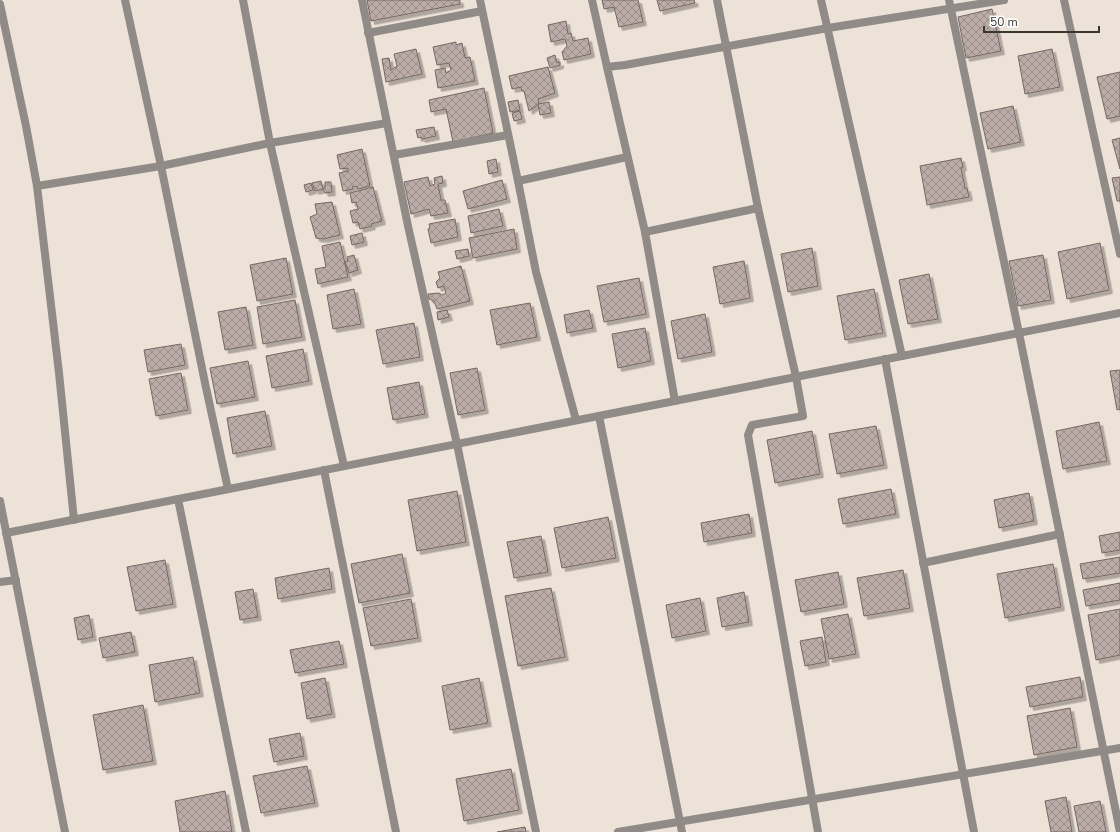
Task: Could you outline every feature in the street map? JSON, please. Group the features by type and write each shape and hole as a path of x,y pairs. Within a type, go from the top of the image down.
{"street":[{"path":"125,0 228,489"},
{"path":"243,0 270,143 344,466"},
{"path":"362,0 408,226 457,444 536,832"},
{"path":"480,0 536,272 576,420"},
{"path":"592,0 644,232 675,401"},
{"path":"717,0 758,208 796,377 803,416 752,425 748,435 818,832"},
{"path":"821,0 902,356"},
{"path":"949,0 1019,333 1120,832"},
{"path":"607,66 625,65 828,28 1004,0"},
{"path":"1064,0 1120,254"},
{"path":"0,4 37,186 59,373 74,520"},
{"path":"368,33 482,11"},
{"path":"37,186 161,166 270,143 387,124"},
{"path":"394,155 508,135"},
{"path":"518,181 627,157"},
{"path":"644,232 758,208"},
{"path":"6,533 1120,313"},
{"path":"885,359 974,832"},
{"path":"599,416 682,832"},
{"path":"324,470 396,832"},
{"path":"178,499 246,832"},
{"path":"0,501 65,832"},
{"path":"923,563 1060,534"},
{"path":"0,582 16,580"},
{"path":"618,832 1120,748"}],"building":[{"path":"367,0 460,0 460,4 371,21"},
{"path":"602,0 638,0 643,22 619,27 614,7 604,9"},
{"path":"657,0 694,0 695,3 660,11"},
{"path":"992,9 1001,51 966,58 958,17"},
{"path":"566,21 568,34 571,33 573,41 588,38 591,54 564,60 562,52 567,46 565,39 551,42 548,25"},
{"path":"456,42 456,45 462,43 465,58 470,57 475,81 438,88 435,70 445,68 446,73 451,70 449,63 437,65 433,47"},
{"path":"416,49 422,74 386,82 382,59 389,58 391,70 397,66 394,54"},
{"path":"1052,49 1060,87 1025,94 1018,56"},
{"path":"555,55 557,63 560,62 560,65 550,68 547,58"},
{"path":"548,67 555,93 538,99 539,104 529,111 524,91 522,91 521,87 512,89 509,76"},
{"path":"1120,72 1120,116 1107,119 1097,77"},
{"path":"484,88 493,133 453,142 446,109 431,112 429,100"},
{"path":"518,100 520,110 510,112 508,102"},
{"path":"549,102 551,113 540,115 538,104"},
{"path":"1013,106 1021,142 988,149 980,113"},
{"path":"520,111 522,119 514,121 512,113"},
{"path":"434,127 436,136 422,139 421,137 418,138 416,130"},
{"path":"1120,138 1120,169 1112,140"},
{"path":"362,149 370,186 358,189 357,186 352,187 353,189 343,191 339,173 348,171 348,168 340,169 337,155"},
{"path":"961,158 963,167 961,168 965,188 967,188 969,197 927,205 920,166"},
{"path":"496,159 498,172 489,174 487,161"},
{"path":"442,176 443,183 438,184 441,200 445,200 448,213 431,216 429,209 411,214 404,182 428,177 430,186 435,184 434,178"},
{"path":"1120,177 1120,201 1117,201 1112,178"},
{"path":"502,180 507,199 468,209 463,191"},
{"path":"321,181 323,189 315,191 312,183"},
{"path":"325,182 331,182 332,192 325,193 323,189 325,188"},
{"path":"311,183 313,190 306,192 304,185"},
{"path":"373,187 382,221 371,224 372,226 360,229 358,222 353,223 350,211 358,209 356,202 352,203 350,193"},
{"path":"332,202 340,235 323,239 316,238 310,217 317,214 315,204"},
{"path":"499,209 503,226 471,233 468,216"},
{"path":"455,219 458,237 431,243 428,229 430,228 429,224"},
{"path":"514,229 517,249 473,258 469,238"},
{"path":"362,233 364,242 352,245 350,236"},
{"path":"340,242 348,277 318,284 315,269 326,267 322,246"},
{"path":"1100,243 1109,290 1067,299 1058,252"},
{"path":"812,248 818,286 788,292 781,254"},
{"path":"468,249 469,256 457,259 455,251"},
{"path":"354,255 358,270 349,273 345,262 348,261 347,257"},
{"path":"1043,255 1051,300 1018,306 1009,261"},
{"path":"286,258 293,294 257,301 250,265"},
{"path":"744,261 750,298 720,304 713,267"},
{"path":"461,266 470,301 437,309 434,301 429,299 428,294 439,293 442,295 446,293 444,286 438,288 436,282 440,278 438,272"},
{"path":"929,274 938,319 908,324 899,280"},
{"path":"639,278 646,314 604,322 597,286"},
{"path":"354,289 361,324 333,329 327,295"},
{"path":"874,289 883,333 845,340 837,296"},
{"path":"295,300 302,337 263,344 257,307"},
{"path":"530,303 537,337 497,345 490,310"},
{"path":"246,307 253,345 225,350 218,312"},
{"path":"447,310 449,317 438,320 437,312"},
{"path":"589,310 593,328 567,333 564,315"},
{"path":"705,314 712,352 678,359 671,321"},
{"path":"414,323 420,357 383,364 376,330"},
{"path":"645,328 651,361 618,368 612,334"},
{"path":"181,344 185,365 148,372 144,350"},
{"path":"303,349 309,381 272,388 266,356"},
{"path":"248,361 255,397 217,404 210,368"},
{"path":"477,368 485,410 458,415 450,373"},
{"path":"1120,370 1120,409 1117,410 1110,371"},
{"path":"181,373 188,410 156,416 149,379"},
{"path":"419,382 425,414 393,420 387,388"},
{"path":"265,411 272,446 233,454 227,418"},
{"path":"1099,422 1107,461 1063,469 1056,431"},
{"path":"876,426 884,465 837,474 829,434"},
{"path":"812,431 820,474 775,483 767,440"},
{"path":"891,489 896,514 843,524 838,499"},
{"path":"457,491 466,542 417,551 408,500"},
{"path":"1029,493 1034,521 999,528 994,500"},
{"path":"749,514 752,533 704,542 701,523"},
{"path":"608,517 616,558 562,568 554,528"},
{"path":"1120,532 1120,550 1102,553 1099,536"},
{"path":"541,536 548,572 514,578 507,542"},
{"path":"402,554 410,593 359,603 351,564"},
{"path":"1120,557 1120,573 1083,579 1080,564"},
{"path":"165,560 173,604 136,611 127,567"},
{"path":"1053,564 1061,607 1005,618 997,574"},
{"path":"329,568 332,589 278,599 275,578"},
{"path":"903,570 910,608 864,616 857,578"},
{"path":"838,572 844,604 801,612 795,580"},
{"path":"1120,583 1120,600 1086,606 1083,590"},
{"path":"551,588 565,657 518,666 505,596"},
{"path":"253,589 258,617 240,620 235,592"},
{"path":"744,592 749,622 722,627 717,598"},
{"path":"700,598 706,631 672,638 666,605"},
{"path":"411,599 418,638 371,646 363,608"},
{"path":"1120,609 1120,655 1096,660 1088,615"},
{"path":"848,614 856,654 829,659 821,619"},
{"path":"89,615 93,637 78,640 74,618"},
{"path":"131,632 135,652 103,658 99,638"},
{"path":"822,637 826,662 805,666 800,641"},
{"path":"339,641 344,664 295,673 290,650"},
{"path":"193,657 200,693 155,702 149,665"},
{"path":"1080,677 1083,697 1030,707 1026,687"},
{"path":"325,678 332,714 307,719 301,683"},
{"path":"479,678 488,723 450,730 442,686"},
{"path":"143,705 153,761 103,770 93,715"},
{"path":"1070,708 1077,747 1034,755 1027,716"},
{"path":"300,733 304,756 274,762 269,739"},
{"path":"307,766 315,803 261,813 253,776"},
{"path":"511,769 519,810 464,821 456,779"},
{"path":"225,791 232,832 180,832 175,801"},
{"path":"1066,797 1072,832 1051,832 1045,801"},
{"path":"1100,801 1106,832 1079,832 1074,806"},
{"path":"525,827 526,832 497,832"}]}
